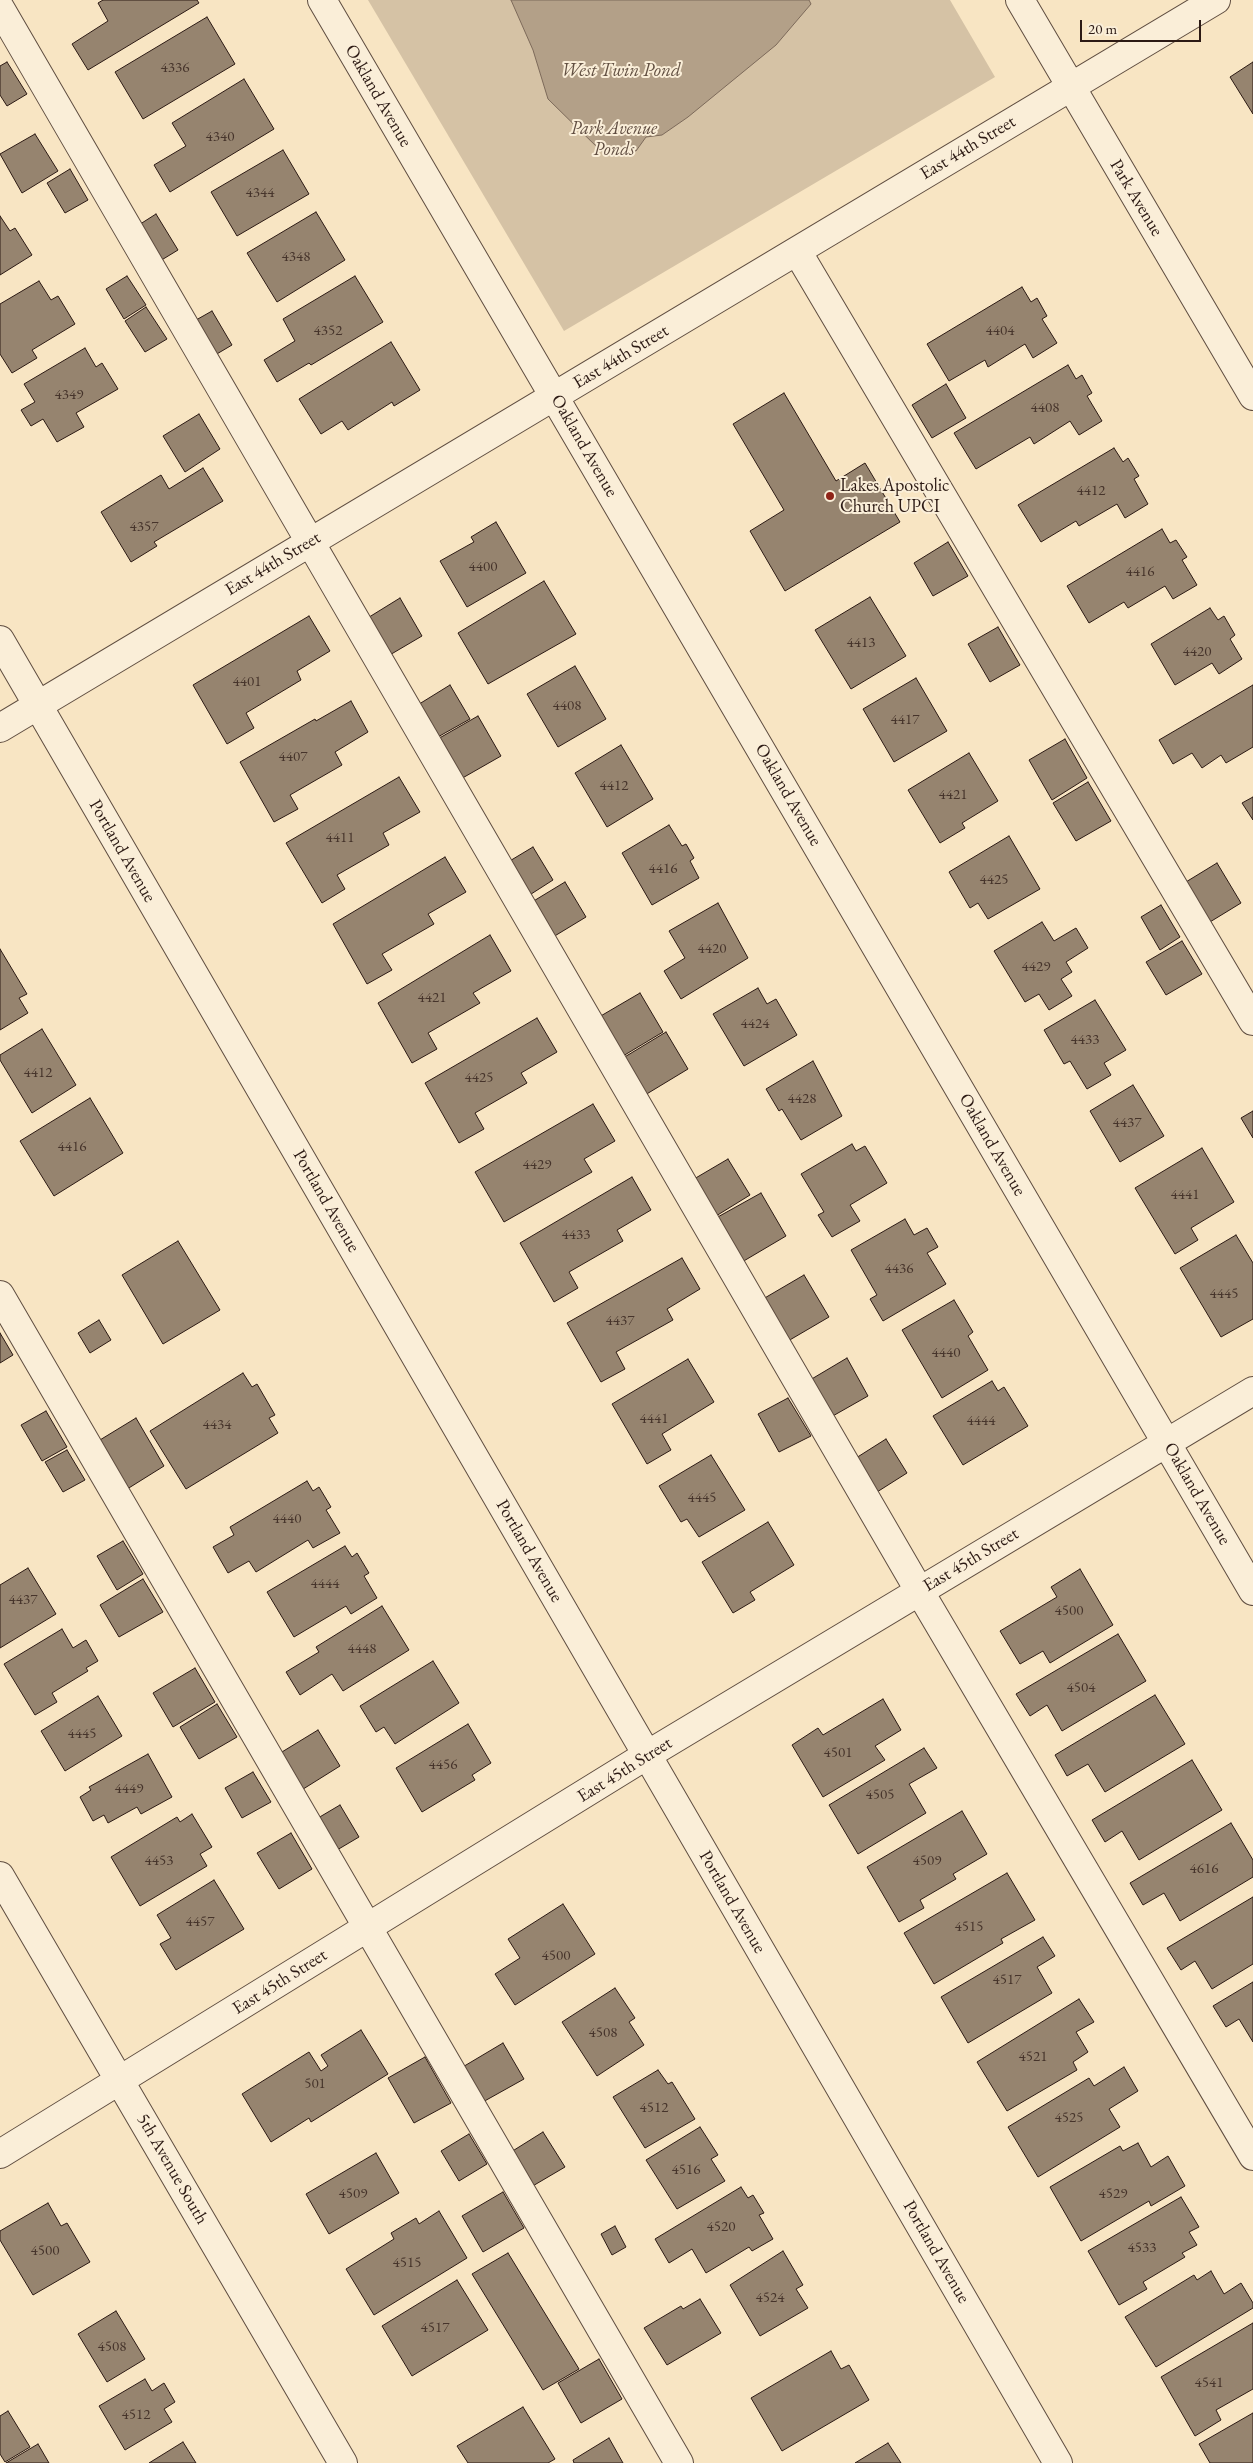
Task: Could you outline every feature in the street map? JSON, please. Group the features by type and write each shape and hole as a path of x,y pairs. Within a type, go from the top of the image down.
{"street":[{"name":"Oakland Avenue","path":"322,0 1253,1591"},
{"name":"Park Avenue","path":"1020,0 1253,396"},
{"name":"East 44th Street","path":"0,728 1216,0"},
{"path":"0,8 920,1592 1253,2156"},
{"path":"797,251 1253,1021"},
{"name":"Portland Avenue","path":"0,640 1058,2463"},
{"path":"0,1295 680,2463"},
{"name":"East 45th Street","path":"0,2154 648,1755 1253,1391"},
{"name":"5th Avenue South","path":"0,1876 343,2463"}],"green space":[{"name":"Park Avenue Ponds","path":"368,0 950,0 995,77 564,331"}],"water":[{"name":"West Twin Pond","path":"511,0 809,0 811,4 776,45 688,117 662,135 646,137 636,151 602,152 548,99 533,50"}],"building":[{"path":"103,0 197,0 199,3 88,70 72,44 108,21 98,3"},
{"path":"207,17 235,64 143,119 115,72"},
{"path":"7,62 27,94 7,106 0,95 0,66"},
{"path":"1253,62 1253,114 1230,77"},
{"path":"244,79 274,129 170,192 154,165 186,146 172,123"},
{"path":"35,134 58,171 22,193 0,154"},
{"path":"283,150 309,194 237,236 211,192"},
{"path":"70,169 88,200 65,213 47,183"},
{"path":"316,212 345,260 277,302 247,253"},
{"path":"156,214 178,250 155,264 134,228"},
{"path":"0,216 10,231 15,228 32,255 0,275"},
{"path":"127,276 146,305 124,319 106,289"},
{"path":"355,276 383,322 311,365 309,363 277,382 264,360 295,341 283,319"},
{"path":"39,281 51,300 58,296 75,324 32,350 37,358 12,373 0,354 0,304"},
{"path":"1022,287 1031,302 1037,298 1047,316 1042,319 1057,343 1033,358 1025,344 988,367 985,360 949,381 927,344"},
{"path":"146,307 167,339 145,352 125,321"},
{"path":"212,311 232,345 210,358 189,324"},
{"path":"391,342 420,390 394,406 392,402 348,430 342,421 321,434 299,399"},
{"path":"85,348 96,367 102,363 118,389 76,413 84,427 57,442 43,419 31,426 21,410 35,402 24,384"},
{"path":"1068,365 1076,379 1082,375 1092,393 1087,396 1102,421 1079,435 1070,421 1034,444 1030,437 976,469 954,433"},
{"path":"946,384 966,418 932,438 912,405"},
{"name":"Lakes Apostolic Church UPCI","path":"784,393 836,481 865,463 900,522 785,591 750,531 784,510 733,424"},
{"path":"199,414 220,449 185,472 163,436"},
{"path":"1114,448 1123,462 1128,458 1139,476 1134,479 1148,504 1125,518 1117,504 1079,526 1076,521 1041,542 1018,505"},
{"path":"203,468 223,501 154,542 157,546 131,562 101,512 161,475 169,489"},
{"path":"496,522 526,573 467,607 440,561 474,542 471,537"},
{"path":"1162,529 1170,543 1176,540 1187,557 1182,560 1197,585 1173,599 1165,586 1128,608 1124,602 1089,623 1067,586"},
{"path":"948,542 968,576 933,596 914,563"},
{"path":"544,581 576,634 488,684 458,633"},
{"path":"870,597 906,656 851,689 815,630"},
{"path":"400,598 422,636 388,656 366,619"},
{"path":"1210,608 1218,620 1224,616 1235,635 1230,639 1242,659 1219,674 1212,663 1175,685 1151,644"},
{"path":"309,616 330,651 297,671 301,680 246,713 254,728 227,744 193,685"},
{"path":"998,627 1020,665 990,682 968,644"},
{"path":"575,666 606,719 558,747 527,694"},
{"path":"916,678 947,731 894,762 863,709"},
{"path":"450,685 470,719 436,738 416,706"},
{"path":"1253,685 1253,747 1226,763 1221,755 1202,768 1192,753 1173,764 1159,740"},
{"path":"351,701 368,732 335,752 342,765 290,795 298,809 274,822 240,762 315,719 316,721"},
{"path":"478,716 501,756 459,780 436,740"},
{"path":"1065,739 1087,778 1052,800 1029,760"},
{"path":"621,745 653,799 607,827 575,773"},
{"path":"969,753 998,801 962,823 965,828 940,843 908,790"},
{"path":"399,777 420,812 383,833 389,845 337,875 345,889 322,903 286,843"},
{"path":"1088,782 1111,821 1076,841 1053,803"},
{"path":"1253,797 1253,820 1242,803"},
{"path":"669,825 682,846 686,844 694,858 690,861 699,878 652,905 622,853"},
{"path":"1009,836 1040,889 988,919 978,903 970,908 949,872"},
{"path":"533,847 553,880 528,896 508,862"},
{"path":"445,857 466,892 428,914 434,924 382,954 392,970 367,984 333,924"},
{"path":"1217,863 1241,903 1205,925 1181,885"},
{"path":"565,882 586,917 553,937 532,902"},
{"path":"718,903 748,958 681,999 664,971 685,958 669,931"},
{"path":"1161,905 1180,937 1160,950 1141,917"},
{"path":"1042,922 1054,941 1076,928 1088,948 1066,962 1072,972 1061,979 1072,996 1049,1010 1039,994 1025,1002 994,951"},
{"path":"490,935 511,971 473,993 480,1003 428,1033 437,1049 412,1063 378,1003"},
{"path":"1182,941 1202,974 1166,995 1146,962"},
{"path":"0,949 27,994 19,998 28,1013 0,1030"},
{"path":"758,988 767,1004 776,999 797,1035 744,1066 713,1014"},
{"path":"640,993 663,1032 623,1056 599,1017"},
{"path":"1095,1000 1126,1050 1104,1063 1111,1075 1087,1089 1070,1061 1064,1064 1044,1030"},
{"path":"537,1018 557,1052 521,1073 527,1083 475,1113 484,1129 459,1143 425,1083"},
{"path":"42,1029 76,1085 32,1113 0,1060 0,1055"},
{"path":"666,1032 688,1069 645,1095 623,1058"},
{"path":"813,1061 842,1116 801,1140 782,1109 779,1111 766,1089"},
{"path":"1133,1085 1164,1136 1120,1162 1090,1111"},
{"path":"90,1098 123,1153 54,1196 20,1141"},
{"path":"593,1104 615,1141 584,1159 592,1172 504,1222 475,1172"},
{"path":"1253,1111 1253,1138 1241,1118"},
{"path":"852,1144 856,1151 865,1146 887,1183 850,1205 860,1221 832,1237 818,1215 824,1212 801,1174"},
{"path":"1202,1148 1234,1202 1191,1228 1198,1240 1175,1254 1135,1188"},
{"path":"728,1159 750,1195 716,1216 694,1179"},
{"path":"632,1177 651,1210 617,1230 623,1241 569,1272 578,1288 554,1302 520,1243"},
{"path":"761,1193 786,1236 742,1262 716,1218"},
{"path":"905,1219 914,1235 927,1228 938,1247 927,1253 946,1284 883,1321 870,1299 877,1295 851,1250"},
{"path":"1236,1235 1253,1263 1253,1319 1221,1337 1180,1268"},
{"path":"178,1241 220,1310 163,1344 122,1275"},
{"path":"682,1258 700,1289 667,1309 673,1320 616,1352 625,1369 601,1382 567,1323"},
{"path":"804,1275 829,1317 788,1341 763,1299"},
{"path":"954,1300 973,1332 968,1336 988,1370 942,1398 902,1330"},
{"path":"99,1320 111,1340 90,1353 78,1333"},
{"path":"0,1333 13,1355 0,1363"},
{"path":"847,1358 868,1396 831,1417 810,1380"},
{"path":"688,1359 714,1402 662,1434 671,1450 647,1464 612,1404"},
{"path":"243,1373 252,1387 257,1384 275,1415 269,1418 278,1433 186,1489 150,1431"},
{"path":"992,1381 998,1391 1004,1387 1028,1426 963,1465 933,1416"},
{"path":"788,1398 811,1436 779,1452 758,1414"},
{"path":"46,1411 67,1447 42,1461 21,1425"},
{"path":"136,1418 164,1466 124,1491 95,1443"},
{"path":"886,1439 907,1473 877,1492 856,1458"},
{"path":"67,1450 85,1480 63,1492 45,1462"},
{"path":"711,1455 745,1510 699,1537 687,1519 681,1522 659,1486"},
{"path":"307,1481 313,1491 319,1487 331,1507 326,1510 340,1533 313,1548 308,1540 256,1572 249,1561 228,1573 213,1547 234,1535 230,1527"},
{"path":"768,1522 794,1565 750,1592 755,1600 733,1613 702,1562"},
{"path":"123,1541 143,1574 117,1590 97,1556"},
{"path":"345,1546 352,1557 357,1553 369,1573 364,1576 377,1598 351,1614 346,1606 294,1637 267,1592"},
{"path":"28,1568 56,1614 0,1648 0,1585"},
{"path":"1080,1569 1113,1625 1050,1663 1043,1651 1020,1664 1000,1631 1057,1597 1051,1587"},
{"path":"143,1579 163,1612 119,1637 100,1605"},
{"path":"382,1606 409,1650 343,1691 332,1674 300,1695 286,1672 319,1652 316,1647"},
{"path":"62,1629 73,1648 86,1640 98,1661 86,1668 88,1671 52,1693 57,1702 35,1715 4,1664"},
{"path":"1118,1634 1146,1681 1062,1731 1047,1705 1030,1716 1016,1694"},
{"path":"433,1661 459,1703 395,1744 384,1727 376,1732 360,1706"},
{"path":"195,1668 215,1702 173,1727 153,1693"},
{"path":"1155,1695 1185,1744 1105,1792 1088,1764 1067,1776 1055,1755"},
{"path":"98,1696 122,1736 65,1771 41,1731"},
{"path":"883,1699 901,1730 875,1746 885,1760 823,1797 792,1745 818,1728 823,1735"},
{"path":"217,1704 237,1737 199,1759 180,1727"},
{"path":"468,1724 491,1763 472,1775 475,1780 422,1812 396,1768"},
{"path":"318,1730 340,1766 300,1791 277,1755"},
{"path":"924,1748 937,1768 909,1784 926,1813 858,1854 829,1805"},
{"path":"148,1754 172,1797 141,1814 137,1807 108,1823 104,1815 93,1821 80,1797 91,1790 89,1787"},
{"path":"1192,1760 1222,1810 1139,1860 1122,1831 1105,1842 1092,1820"},
{"path":"253,1772 271,1802 242,1818 225,1788"},
{"path":"340,1805 359,1837 337,1850 318,1818"},
{"path":"962,1811 987,1854 953,1874 956,1879 920,1900 924,1908 899,1922 867,1867"},
{"path":"192,1814 212,1847 200,1854 207,1866 140,1906 111,1857 177,1817 180,1822"},
{"path":"1231,1823 1253,1860 1253,1877 1180,1921 1164,1893 1143,1905 1130,1883"},
{"path":"291,1833 312,1869 279,1889 257,1853"},
{"path":"1007,1873 1035,1920 1001,1939 1003,1943 934,1984 904,1933"},
{"path":"214,1880 244,1929 176,1970 160,1944 171,1938 157,1915"},
{"path":"1253,1897 1253,1964 1212,1989 1195,1961 1181,1970 1167,1948"},
{"path":"563,1904 595,1954 515,2005 495,1974 520,1958 508,1939"},
{"path":"1043,1937 1055,1956 1037,1967 1052,1993 968,2043 941,1997"},
{"path":"1253,1982 1253,2042 1239,2019 1226,2027 1213,2006"},
{"path":"615,1988 635,2018 629,2022 644,2045 597,2076 562,2022"},
{"path":"1079,1999 1094,2022 1076,2032 1088,2052 1073,2062 1077,2070 1007,2111 977,2062"},
{"path":"361,2030 388,2074 311,2122 309,2118 271,2142 242,2094 309,2052 321,2071 328,2066 321,2055"},
{"path":"503,2043 524,2079 481,2103 461,2068"},
{"path":"425,2057 451,2103 414,2123 388,2078"},
{"path":"1124,2067 1138,2091 1109,2109 1120,2127 1038,2177 1008,2127 1089,2078 1094,2086"},
{"path":"658,2070 668,2084 672,2082 695,2119 645,2148 613,2097"},
{"path":"700,2127 718,2155 711,2159 725,2181 677,2209 646,2160"},
{"path":"543,2132 565,2167 531,2187 511,2152"},
{"path":"469,2134 487,2164 459,2181 441,2151"},
{"path":"1138,2143 1151,2167 1168,2156 1185,2186 1151,2206 1149,2201 1081,2241 1050,2187 1120,2146 1123,2151"},
{"path":"376,2153 399,2193 329,2234 306,2194"},
{"path":"741,2187 748,2198 753,2195 764,2213 759,2215 773,2239 752,2251 749,2247 706,2273 692,2249 669,2263 655,2239"},
{"path":"503,2192 524,2228 483,2252 462,2216"},
{"path":"1181,2197 1199,2227 1189,2232 1197,2245 1182,2253 1185,2257 1143,2282 1147,2289 1119,2305 1088,2251"},
{"path":"48,2203 61,2226 67,2223 90,2262 33,2295 0,2240 0,2231"},
{"path":"439,2211 467,2258 374,2315 346,2269 394,2239 391,2233 416,2218 419,2224"},
{"path":"615,2226 626,2247 612,2255 601,2234"},
{"path":"783,2251 803,2285 796,2289 808,2308 760,2336 730,2285"},
{"path":"508,2253 579,2369 543,2390 472,2274"},
{"path":"1211,2271 1224,2294 1241,2283 1253,2303 1253,2308 1156,2367 1125,2317 1194,2275 1197,2280"},
{"path":"457,2280 488,2330 412,2376 382,2326"},
{"path":"700,2299 721,2333 667,2365 644,2328 681,2306 683,2309"},
{"path":"116,2311 145,2359 107,2382 78,2334"},
{"path":"1253,2323 1253,2389 1216,2410 1221,2420 1195,2436 1161,2377"},
{"path":"831,2351 841,2369 849,2365 869,2400 782,2451 751,2398"},
{"path":"599,2359 622,2399 581,2423 558,2383"},
{"path":"145,2379 152,2391 164,2383 175,2402 164,2409 172,2422 125,2450 99,2406"},
{"path":"523,2407 555,2459 548,2463 468,2463 457,2446"},
{"path":"8,2411 30,2447 5,2462 0,2454 0,2416"},
{"path":"1253,2413 1253,2463 1210,2463 1199,2444"},
{"path":"609,2438 623,2463 574,2463 573,2460"},
{"path":"183,2442 196,2463 149,2463"},
{"path":"888,2443 901,2463 855,2463"},
{"path":"38,2444 49,2463 6,2463"}],"place":[{"name":"Lakes Apostolic Church UPCI","path":"830,496"}]}
